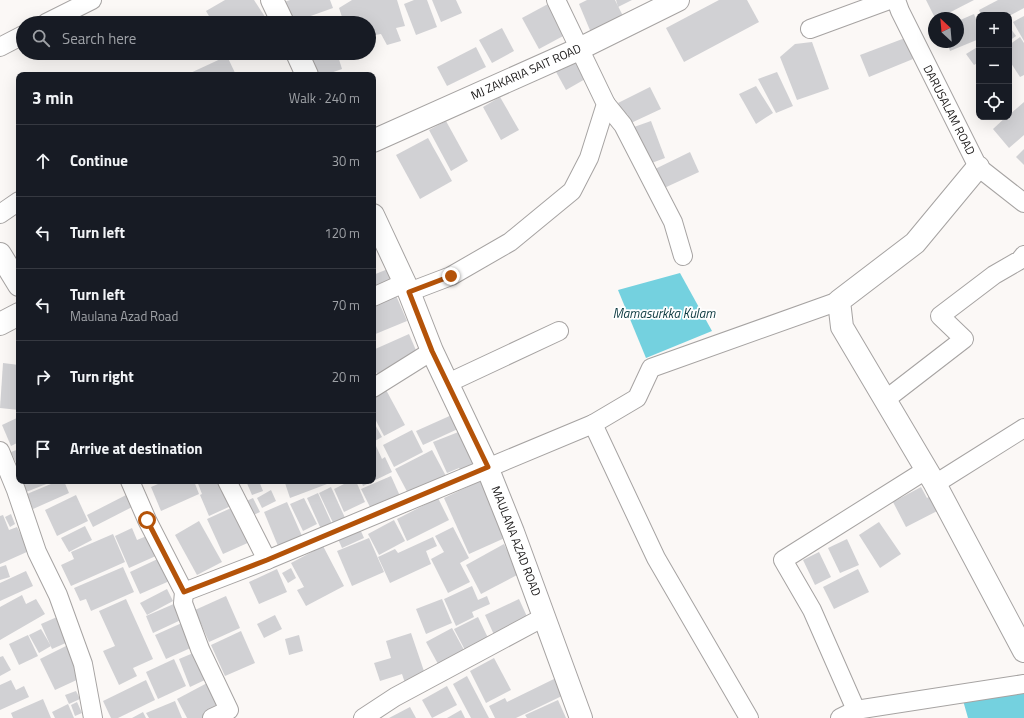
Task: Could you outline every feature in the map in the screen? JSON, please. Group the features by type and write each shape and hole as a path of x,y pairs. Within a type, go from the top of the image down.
{"street":[{"path":"60,16 92,0"},
{"path":"272,0 280,16"},
{"path":"556,0 606,104 623,125 673,222 684,256"},
{"name":"MJ ZAKARIA SAIT ROAD","path":"376,139 579,49 678,0"},
{"path":"810,29 889,0"},
{"name":"DARUSALAM ROAD","path":"896,0 900,11 978,167 1024,202"},
{"path":"0,47 16,39"},
{"path":"300,60 306,72"},
{"path":"376,297 407,287 451,276 510,242 572,191 589,158 606,104"},
{"path":"184,592 267,560 593,424 637,398 651,368 839,301 914,243 978,167"},
{"path":"0,214 16,203"},
{"name":"MAULANA AZAD ROAD","path":"376,221 407,287 432,351 488,467 581,718"},
{"path":"0,254 16,280"},
{"path":"885,400 964,339 940,316 994,275 1020,260 1024,255"},
{"path":"839,301 842,327 930,477 1024,651"},
{"path":"0,324 16,316"},
{"path":"448,383 559,331"},
{"path":"376,386 432,351"},
{"path":"593,424 656,558 749,718"},
{"path":"1024,428 930,477 783,560 812,610 848,714 1024,684"},
{"path":"0,451 16,490 37,552 58,595 83,664 93,718"},
{"path":"137,484 147,520 184,592 183,603 200,649 228,710 212,718"},
{"path":"229,484 267,560"},
{"path":"363,718 395,697 544,616"}],"water":[{"name":"Mamasurkka Kulam","path":"680,273 712,331 646,358 618,290"},
{"path":"1024,687 1024,718 968,718 962,697"}],"building":[{"path":"225,0 254,0 264,16 209,16 206,11"},
{"path":"290,0 330,0 333,8 311,16 288,16 281,3"},
{"path":"352,0 397,0 405,26 396,28 401,41 387,45 381,34 376,35 376,16 342,16 339,8"},
{"path":"414,0 427,0 437,27 416,35 404,4"},
{"path":"432,0 456,0 462,13 441,22"},
{"path":"587,0 615,0 624,18 592,35 579,4"},
{"path":"616,0 632,0 618,7"},
{"path":"719,0 747,0 759,22 684,62 666,28"},
{"path":"926,0 974,0 951,12 932,12"},
{"path":"998,0 1024,0 1024,8 1012,14 1012,12 980,12 979,10"},
{"path":"548,4 565,35 539,49 522,18"},
{"path":"974,14 976,19 976,40 964,45 964,18"},
{"path":"1024,16 1024,41 1013,22"},
{"path":"502,28 514,51 492,63 479,40"},
{"path":"1012,30 1016,36 1012,39"},
{"path":"1020,37 1024,43 1024,75 1020,77 1012,65 1012,43"},
{"path":"905,38 913,59 869,77 860,55"},
{"path":"812,42 829,89 797,100 780,57 795,44"},
{"path":"476,47 486,67 447,86 437,67"},
{"path":"949,48 957,48 950,51"},
{"path":"976,48 976,64 974,65 966,54"},
{"path":"576,58 587,78 566,90 555,70"},
{"path":"218,60 229,60 235,72 192,72"},
{"path":"312,60 339,60 342,69 334,72 316,72"},
{"path":"777,72 793,106 776,113 758,79"},
{"path":"756,86 773,113 756,124 739,94"},
{"path":"650,87 661,109 631,123 627,114 624,115 618,103"},
{"path":"500,97 519,130 501,140 483,107"},
{"path":"1024,102 1024,135 1009,148 993,129 1003,120 1012,120 1012,112"},
{"path":"446,121 468,161 451,171 429,130"},
{"path":"651,121 665,158 649,164 634,127"},
{"path":"428,138 452,181 420,199 396,155"},
{"path":"1024,149 1024,165 1016,157"},
{"path":"690,152 699,172 662,189 653,170"},
{"path":"388,269 395,285 376,293 376,274"},
{"path":"395,293 407,321 376,334 376,302"},
{"path":"409,334 418,355 377,374 376,349"},
{"path":"3,363 16,365 16,410 0,408"},
{"path":"385,388 405,425 384,436 376,421 376,393"},
{"path":"454,414 460,428 423,445 416,431"},
{"path":"16,418 16,444 11,446 2,425"},
{"path":"376,426 382,437 376,440"},
{"path":"412,430 423,452 394,467 383,445"},
{"path":"461,431 477,467 462,473 459,468 447,473 433,442"},
{"path":"376,446 382,459 385,457 392,472 376,480"},
{"path":"16,450 16,463 11,452"},
{"path":"432,450 447,478 410,497 395,469"},
{"path":"391,476 400,496 371,509 361,489 376,484 376,482"},
{"path":"482,480 507,537 469,554 444,498"},
{"path":"23,484 46,484 26,492"},
{"path":"51,484 65,484 69,493 33,509 27,494"},
{"path":"158,484 195,484 199,494 161,511 151,487"},
{"path":"198,484 221,484 231,506 209,516 200,495 202,494"},
{"path":"247,484 260,484 263,491 252,495"},
{"path":"285,484 327,484 290,498"},
{"path":"344,484 357,484 365,502 344,512 334,489"},
{"path":"331,487 346,520 334,525 319,493"},
{"path":"921,487 927,498 937,492 945,507 906,527 893,502"},
{"path":"271,490 276,501 262,508 257,498"},
{"path":"130,493 136,505 93,527 87,515"},
{"path":"318,493 332,524 321,529 307,498"},
{"path":"76,495 88,521 57,536 45,510"},
{"path":"253,498 260,512 249,517 242,503"},
{"path":"304,498 317,524 303,531 290,504"},
{"path":"438,498 449,520 407,541 397,519"},
{"path":"287,502 302,536 278,546 264,512"},
{"path":"231,508 239,524 243,522 252,541 223,554 207,519"},
{"path":"11,514 15,524 10,527 5,517"},
{"path":"3,515 9,530 17,527 29,551 0,564 0,516"},
{"path":"394,520 405,541 379,555 368,534"},
{"path":"199,521 222,562 197,575 175,535"},
{"path":"879,522 901,554 880,568 859,535"},
{"path":"85,526 92,540 69,552 61,538"},
{"path":"453,527 469,558 460,563 470,582 448,593 431,559 444,552 435,536"},
{"path":"132,528 137,540 149,535 158,555 129,568 115,536"},
{"path":"360,529 364,538 342,548 338,539"},
{"path":"113,534 125,562 71,586 61,565 74,559 71,552"},
{"path":"433,537 437,546 426,551 431,564 390,583 378,557 395,549 398,553"},
{"path":"369,538 384,572 352,586 337,551"},
{"path":"847,539 859,565 840,573 828,548"},
{"path":"504,544 519,574 481,594 466,565"},
{"path":"323,546 344,586 306,606 297,590 304,587 291,563"},
{"path":"819,552 831,577 815,585 803,560"},
{"path":"164,556 174,579 140,594 130,572"},
{"path":"6,565 10,577 0,580 0,567"},
{"path":"123,567 134,592 91,611 86,599 80,601 74,588"},
{"path":"291,568 296,578 288,583 282,573"},
{"path":"277,569 287,592 259,604 249,582"},
{"path":"858,569 869,592 834,609 823,587"},
{"path":"26,571 33,586 0,601 0,583"},
{"path":"472,586 478,600 487,596 490,604 472,612 474,617 456,626 444,599"},
{"path":"167,589 173,601 147,615 140,603"},
{"path":"22,595 26,604 36,599 45,614 0,640 0,607"},
{"path":"226,596 240,628 209,642 195,610"},
{"path":"126,599 153,659 133,668 137,676 119,685 103,651 115,646 99,611"},
{"path":"442,599 452,623 426,634 416,609"},
{"path":"519,599 529,621 495,637 485,615"},
{"path":"176,603 183,619 153,633 146,616"},
{"path":"275,615 282,629 264,638 257,624"},
{"path":"57,617 68,642 52,649 41,624"},
{"path":"478,617 489,640 466,652 454,629"},
{"path":"184,622 195,646 166,659 155,635"},
{"path":"452,628 464,650 438,664 426,642"},
{"path":"41,629 51,646 39,653 29,635"},
{"path":"241,631 255,663 225,676 211,645"},
{"path":"411,633 426,677 405,683 402,674 380,681 374,663 391,658 386,641"},
{"path":"28,635 38,656 19,665 9,644"},
{"path":"299,635 303,651 289,655 285,639"},
{"path":"66,646 81,678 55,690 40,659"},
{"path":"198,651 209,678 190,687 179,659"},
{"path":"3,656 11,670 0,676 0,657"},
{"path":"494,658 511,690 486,703 470,671"},
{"path":"174,659 186,686 158,699 146,672"},
{"path":"467,676 489,718 471,718 453,684"},
{"path":"556,678 564,695 516,718 495,718 489,706 505,698 507,702"},
{"path":"11,680 16,690 24,686 29,697 0,710 0,685"},
{"path":"146,680 155,700 118,718 111,718 103,701"},
{"path":"209,682 222,708 204,718 187,718 177,699"},
{"path":"447,686 457,705 432,718 422,700"},
{"path":"76,691 80,699 69,704 65,695"},
{"path":"43,699 51,718 13,718 11,713"},
{"path":"558,700 566,718 527,718 525,715"},
{"path":"175,701 182,718 149,718 146,713"},
{"path":"77,702 82,713 75,716 71,705"},
{"path":"68,704 74,718 55,718 52,712"},
{"path":"410,707 416,718 389,718"},
{"path":"461,710 465,718 447,718"},
{"path":"143,712 146,718 132,718"}],"route":[{"path":"147,520 184,592 267,560 488,467 432,351 409,292 451,276"}]}
